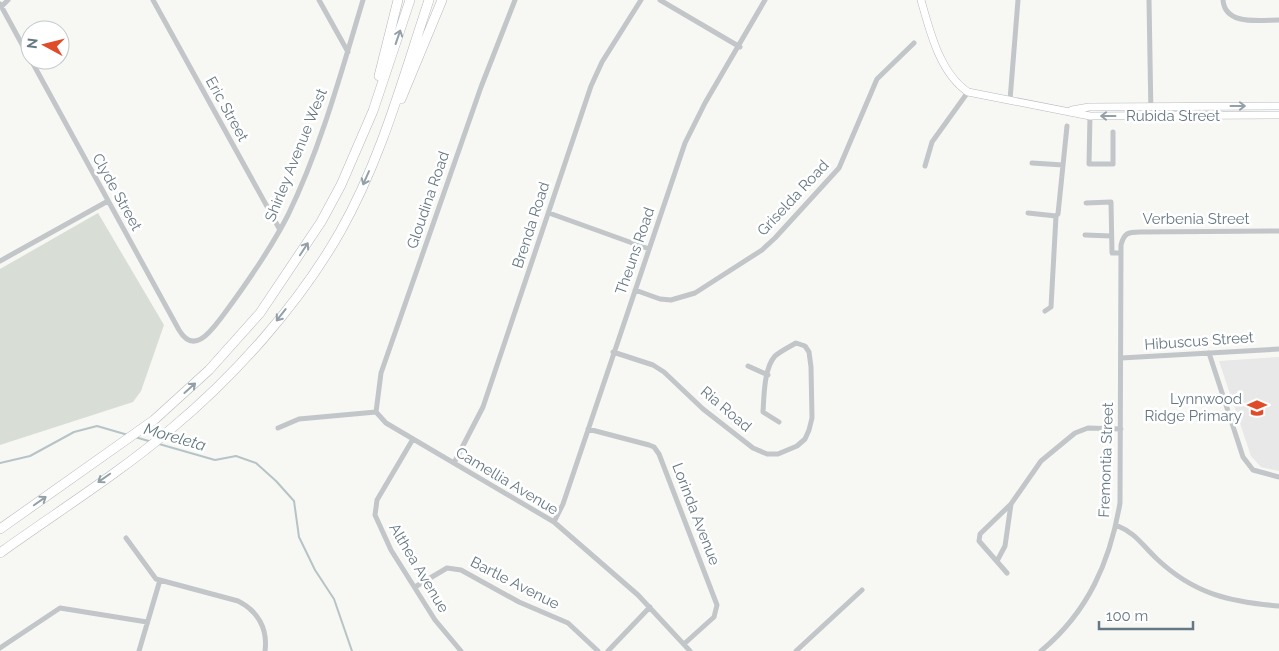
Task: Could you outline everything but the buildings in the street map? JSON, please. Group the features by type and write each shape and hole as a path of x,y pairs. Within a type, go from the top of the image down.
{"highway":[{"path":"373,111 398,0"},
{"path":"0,529 154,420 209,370 272,297 321,222 341,185 373,111 410,0"},
{"path":"376,156 429,0"},
{"path":"0,553 172,429 230,374 302,289 340,232 376,156 442,0"}],"street":[{"path":"1,6 8,0"},
{"name":"Eric Street","path":"153,0 280,230"},
{"path":"319,0 348,52"},
{"name":"Shirley Avenue West","path":"183,336 196,341 206,336 243,288 280,230 326,120 363,0"},
{"name":"Gloudina Road","path":"376,412 381,373 484,79 515,0"},
{"name":"Brenda Road","path":"454,463 482,407 591,86 602,62 641,0"},
{"name":"Theuns Road","path":"554,522 563,504 692,126 765,0"},
{"path":"922,0 929,30 948,70 957,84 968,92 932,142 926,166"},
{"path":"1010,100 1018,0"},
{"path":"1149,0 1151,116"},
{"path":"1223,0 1227,12 1242,19 1279,20"},
{"path":"664,1 740,46"},
{"name":"Clyde Street","path":"1,6 20,41"},
{"name":"Griselda Road","path":"635,290 660,299 671,300 695,294 775,238 835,173 877,79 914,43"},
{"name":"Clyde Street","path":"36,70 183,336"},
{"name":"Rubida Street","path":"968,92 1090,116 1279,115"},
{"name":"Rubida Street","path":"1067,111 1089,108 1150,106 1279,106"},
{"path":"1090,116 1089,164 1113,164 1113,132"},
{"path":"1045,311 1051,307 1056,216 1059,210 1067,126"},
{"path":"1032,163 1063,165"},
{"path":"0,261 108,201"},
{"path":"1086,203 1111,202 1112,253 1121,252"},
{"path":"549,213 649,249"},
{"path":"1028,213 1056,216"},
{"name":"Verbenia Street","path":"1121,246 1123,236 1129,232 1279,231"},
{"path":"1085,235 1111,236"},
{"name":"Fremontia Street","path":"1041,651 1057,637 1081,609 1106,561 1116,525 1120,503 1121,246"},
{"name":"Ria Road","path":"614,352 653,365 664,372 703,409 753,448 767,454 778,454 797,446 805,439 812,418 811,359 806,347 796,343 777,355 772,361 768,375"},
{"name":"Hibuscus Street","path":"1121,358 1279,349"},
{"path":"1208,353 1243,457 1254,470 1279,477"},
{"path":"748,366 768,375 763,412 779,422"},
{"path":"278,428 299,419 376,412"},
{"name":"Camellia Avenue","path":"376,412 386,423 554,522 650,607 690,651"},
{"path":"1007,573 978,538 1011,504 1041,461 1076,433 1088,428 1121,429"},
{"name":"Lorinda Avenue","path":"588,429 649,445 654,447 659,454 717,605 714,617 684,644"},
{"name":"Althea Avenue","path":"413,439 377,500 374,509 387,542 439,626 461,651"},
{"path":"997,561 1005,546 1011,504"},
{"path":"1116,525 1134,533 1156,558 1175,575 1205,592 1241,603 1279,606"},
{"path":"126,538 152,576 244,604 254,612 261,623 265,636 264,651"},
{"name":"Bartle Avenue","path":"415,587 447,568 461,570 519,602 568,623 598,651"},
{"path":"139,651 160,580"},
{"path":"796,651 862,590"},
{"path":"608,651 650,607"},
{"path":"0,648 60,608 147,622"}],"shaded area":[{"path":"98,213 164,325 141,391 133,402 0,445 0,269"},
{"name":"Lynnwood Ridge Primary","path":"1279,357 1279,471 1261,467 1251,456 1219,361"}],"waterway":[{"name":"Moreleta","path":"0,463 30,456 74,432 97,426 128,435"},
{"name":"Moreleta","path":"135,437 152,442"},
{"name":"Moreleta","path":"159,444 215,460 236,456 256,463 276,481 294,501 299,537 315,570 334,599 352,651"}],"place":[{"name":"Lynnwood Ridge Primary","path":"1257,408"}]}
